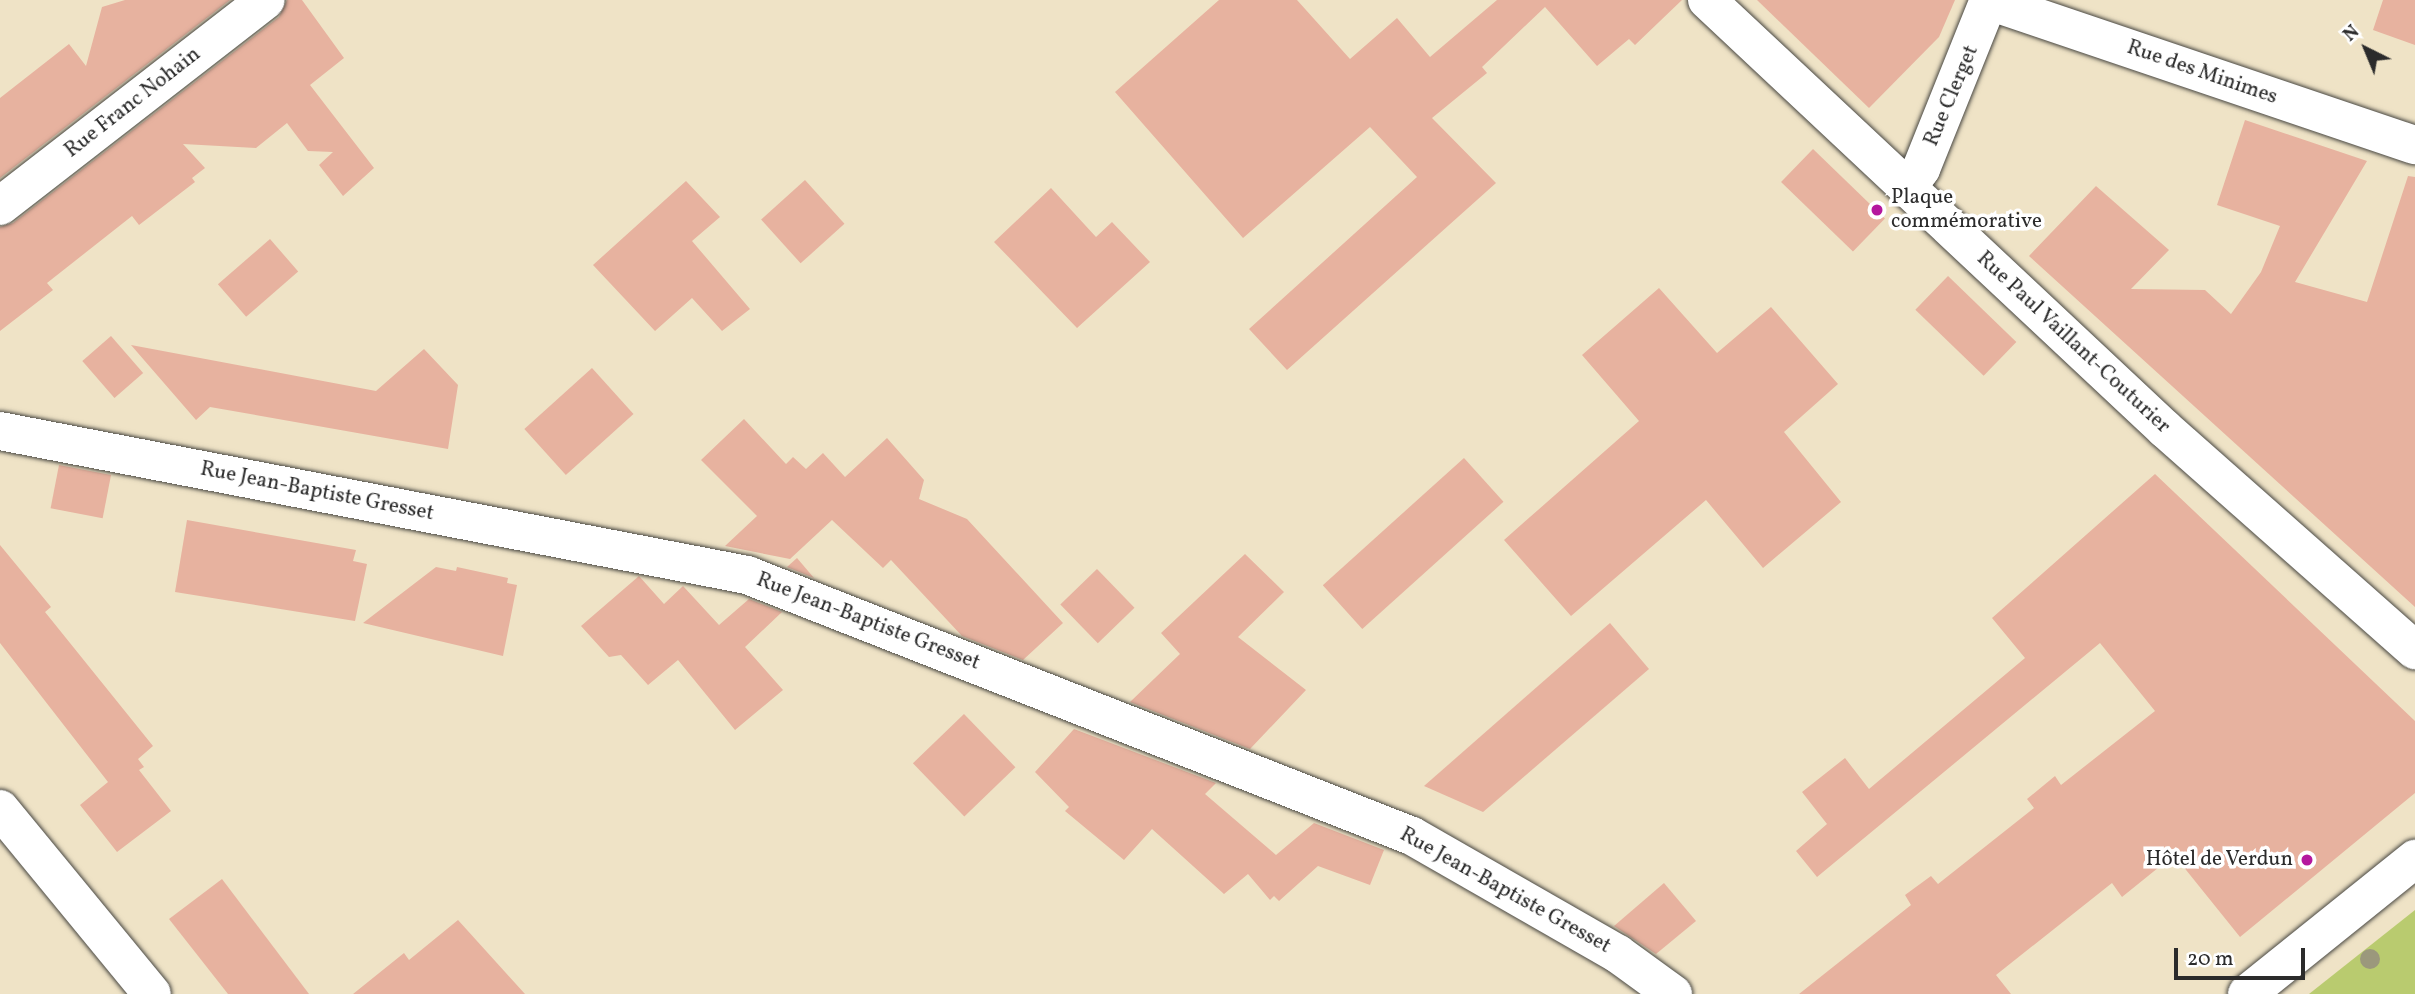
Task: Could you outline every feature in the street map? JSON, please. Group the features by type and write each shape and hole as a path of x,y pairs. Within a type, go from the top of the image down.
{"street":[{"name":"Rue Franc Nohain","path":"0,206 266,0"},
{"name":"Rue Paul Vaillant-Couturier","path":"1707,0 2165,429 2415,650"},
{"name":"Rue Clerget","path":"1906,188 1921,169 1989,0"},
{"name":"Rue des Minimes","path":"1989,0 2415,145"},
{"name":"Rue Jean-Baptiste Gresset","path":"0,431 747,575 1412,836 1618,954 1673,994"},
{"path":"0,809 152,994"},
{"path":"2246,994 2415,859"}],"green space":[{"path":"2415,910 2415,994 2309,994"}],"building":[{"path":"125,0 230,0 0,178 0,98 69,44 86,66 102,7"},
{"path":"287,0 302,0 344,58 310,85 374,168 343,196 319,165 333,152 308,151 287,123 256,148 183,144 205,168 192,178 195,182 139,225 132,216 47,283 53,290 0,331 0,227 13,223 279,17"},
{"path":"1219,0 1297,0 1350,59 1397,18 1430,57 1497,0 1682,0 1635,45 1629,39 1597,66 1545,7 1482,67 1487,73 1432,118 1496,183 1287,370 1249,329 1417,177 1370,127 1243,238 1115,92"},
{"path":"1757,0 1955,0 1939,37 1869,108"},
{"path":"2383,0 2415,0 2415,45 2373,30"},
{"path":"2245,120 2367,161 2295,282 2367,302 2408,176 2415,177 2415,607 2029,256 2096,186 2169,250 2131,289 2205,290 2231,314 2261,272 2280,226 2217,205"},
{"path":"1813,149 1885,218 1853,252 1781,182"},
{"path":"805,180 844,224 801,263 761,219"},
{"path":"686,181 720,217 692,241 750,309 722,331 692,298 655,331 593,265"},
{"path":"1051,188 1096,237 1112,222 1150,262 1077,328 994,242"},
{"path":"270,239 298,271 246,317 218,284"},
{"path":"1948,276 2016,342 1984,376 1915,310"},
{"path":"1659,288 1717,353 1771,307 1838,384 1784,432 1841,502 1763,568 1706,500 1571,616 1504,540 1639,421 1582,355"},
{"path":"111,336 143,373 114,398 82,361"},
{"path":"131,345 376,391 424,349 458,385 448,449 210,407 196,420"},
{"path":"592,368 633,414 566,475 524,429"},
{"path":"744,419 786,464 793,457 806,469 823,453 845,477 887,438 924,480 919,499 967,519 1063,623 1023,660 962,636 891,560 883,568 832,520 790,559 725,546 757,516 701,460"},
{"path":"1464,458 1503,502 1362,629 1323,585"},
{"path":"59,465 111,475 103,518 51,508"},
{"path":"2155,474 2415,721 2415,793 2240,937 2174,855 2122,897 2112,883 1996,975 2011,994 1799,994 1911,905 1905,895 1931,876 1938,884 2034,808 2027,799 2055,776 2061,785 2155,711 2100,643 1817,877 1796,851 1827,824 1802,792 1845,758 1869,789 2025,658 1992,618"},
{"path":"187,520 356,550 353,561 367,564 355,621 175,592"},
{"path":"0,545 51,607 45,612 153,746 138,759 144,767 139,770 171,811 117,852 80,805 108,782 0,643"},
{"path":"1245,554 1284,592 1238,637 1306,690 1250,749 1130,702 1180,654 1161,633"},
{"path":"797,558 814,578 787,567"},
{"path":"436,567 456,571 457,567 508,578 507,583 517,585 503,656 363,623"},
{"path":"1097,569 1135,608 1098,643 1060,604"},
{"path":"639,576 664,604 683,586 719,625 749,599 782,612 745,647 783,690 735,730 678,660 648,685 621,655 609,657 581,626"},
{"path":"1610,623 1649,669 1483,812 1424,786"},
{"path":"964,714 1015,767 964,817 913,763"},
{"path":"1074,729 1216,783 1205,794 1276,855 1314,823 1384,850 1370,885 1318,866 1279,901 1274,896 1270,900 1248,874 1224,894 1152,829 1124,860 1065,811 1069,807 1035,772"},
{"path":"222,879 309,994 228,994 169,919"},
{"path":"1664,883 1696,921 1656,954 1614,926"},
{"path":"458,920 525,994 353,994 404,953 409,960"}],"place":[{"name":"Plaque commémorative","path":"1877,210"},
{"name":"Hôtel de Verdun","path":"2307,860"}]}
